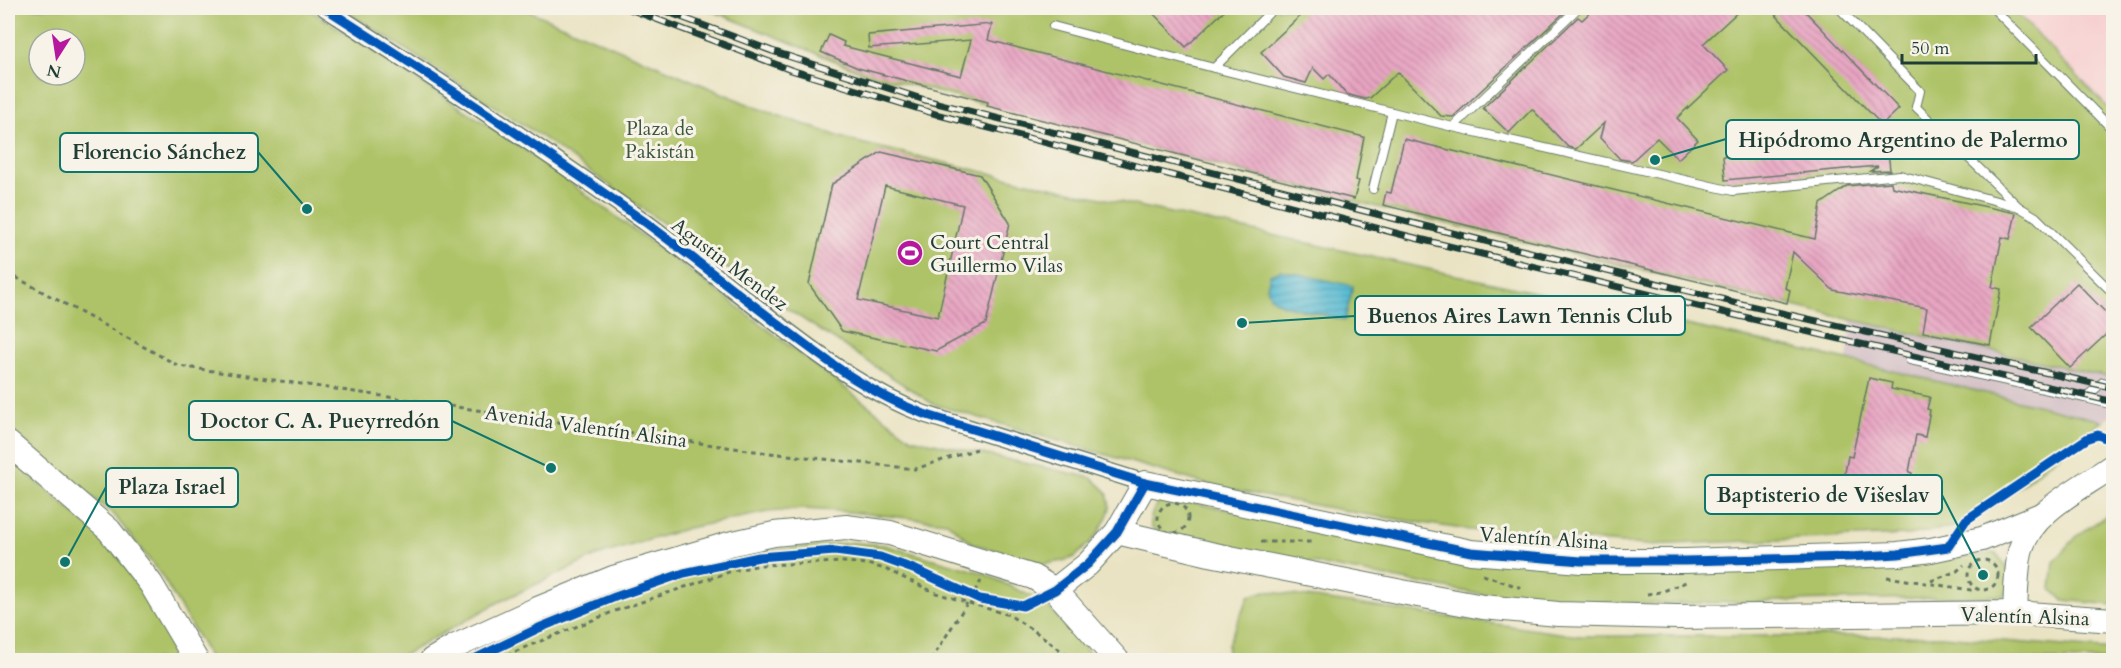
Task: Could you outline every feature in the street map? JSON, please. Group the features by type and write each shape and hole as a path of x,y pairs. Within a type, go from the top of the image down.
{"main road":[{"path":"8,443 109,530 151,584 196,660"},
{"path":"1957,554 1982,539 2043,514 2114,465"},
{"path":"1055,590 1088,564 1117,532 1145,483"},
{"name":"Valentín Alsina","path":"1145,483 1471,552 1570,560 1685,561 1957,554"},
{"path":"2015,613 2020,551 2026,536 2043,514"},
{"path":"432,660 454,647 535,610 613,578 729,544 774,534 846,527 891,533 1033,578 1055,590 1117,660"},
{"name":"Valentín Alsina","path":"1117,532 1210,554 1407,593 1483,606 1558,614 1677,617 2015,613 2114,620"},
{"path":"1982,539 1998,542 2008,549 2015,558 2018,570"}],"street":[{"name":"Agustin Mendez","path":"325,8 444,84 646,223 816,353 862,385 894,403 1145,483"}],"lane":[{"path":"1214,68 1275,8"},
{"path":"1453,128 1578,8"},
{"path":"1839,8 1920,91 1916,107 2019,207 2036,217 2114,294"},
{"path":"1993,8 2114,131"},
{"path":"1053,26 1453,128 1733,191 1900,175 2019,207"},
{"path":"1373,189 1392,112"},
{"path":"1910,360 2114,405"},
{"path":"2085,398 2103,382 2114,385"}],"path":[{"path":"1172,503 1186,509 1189,519 1185,529 1176,534 1162,529 1158,520 1163,507 1172,503"},
{"path":"846,552 889,560"},
{"path":"716,566 759,557 813,553"},
{"path":"1929,582 1962,568 1957,554"},
{"path":"1982,560 1992,563 1998,571 1998,581 1991,589 1981,591 1972,586 1968,572 1973,564 1982,560"},
{"path":"499,660 615,611 732,571 760,566 844,562 867,564 885,569 936,593 1002,603"},
{"path":"931,660 992,565"},
{"path":"954,587 970,599 1009,615 1042,636 1073,660"}],"shaded area":[{"path":"2012,8 2113,8 2113,113 2042,38"},
{"path":"1852,320 2113,378 2113,413 2103,421 1847,360"}],"green space":[{"path":"8,8 307,8 517,144 716,290 911,438 1092,478 1107,492 1110,508 1097,535 1075,557 1045,564 973,544 947,522 839,511 803,509 768,512 688,528 596,556 497,603 395,660 211,660 162,576 114,515 8,428"},
{"name":"Plaza de Pakistán","path":"341,8 522,8 757,108 852,141 1014,179 1847,360 2103,421 1995,505 1957,526 1908,535 1645,545 1469,530 1363,514 1216,487 933,404 752,286 536,133"},
{"path":"705,8 2012,8 2113,113 2113,378 1852,320 1373,206 865,73"},
{"path":"8,457 101,536 142,587 182,660 8,660"},
{"path":"1166,497 1452,556 1901,565 1995,553 2007,570 2009,590 2002,596 1660,604 1574,602 1473,593 1167,536 1151,527 1152,513 1158,503"},
{"path":"2113,511 2113,605 2063,600 2051,589 2054,562 2078,535"},
{"path":"852,543 884,545 983,573 1045,603 1095,660 467,660 541,624 612,594 672,574 774,550"},
{"path":"1265,591 1579,636 1942,636 2113,650 2113,660 1227,660 1228,644 1249,596"}],"water":[{"path":"1280,270 1353,286 1345,320 1283,305 1271,298 1267,287 1270,275"}],"building":[{"path":"1148,8 1227,8 1186,47"},
{"path":"1309,8 1569,8 1453,117 1441,116 1398,72 1370,98 1365,99 1346,94 1329,74 1324,79 1313,68 1306,83 1284,77 1261,52"},
{"path":"1595,8 1742,8 1703,44 1728,70 1677,118 1698,140 1678,159 1657,138 1632,161 1620,159 1600,138 1604,123 1576,149 1568,147 1532,109 1509,133 1483,108 1578,17 1582,20"},
{"path":"1769,8 1802,8 1899,109 1882,125"},
{"path":"992,24 988,40 1364,137 1356,180 1359,181 1354,199 987,106 988,102 858,68 821,52 829,35 844,42 843,46 961,76 971,40 869,48 868,35"},
{"path":"1404,139 1815,239 1821,204 1847,186 1891,182 1892,187 2016,213 2010,239 2002,237 1992,287 2001,289 1990,345 1923,332 1927,308 1833,290 1793,252 1785,288 1790,290 1787,303 1383,205 1386,192 1391,193"},
{"path":"1887,141 1890,170 1870,171 1878,166 1725,180 1723,156"},
{"name":"Court Central Guillermo Vilas","path":"881,152 980,175 1010,223 986,324 936,351 842,331 809,284 832,184","holes":["885,186 963,205 938,317 858,300"]},
{"path":"2077,283 2114,321 2114,327 2070,368 2031,327"},
{"path":"1869,378 1892,383 1891,389 1930,397 1925,437 1916,435 1909,472 1912,473 1908,494 1898,492 1896,504 1860,497 1860,494 1848,491 1850,479 1844,478 1848,456 1852,457"}],"railway":[{"path":"627,8 791,70 939,115 1411,237 1735,315 2114,402"},
{"path":"657,8 772,51 925,100 1737,303 2114,388"}],"cycle path":[{"path":"325,8 606,194 816,353 867,386 924,414 1145,483 1471,552 1581,561 1849,557 1898,554 1948,547 1966,520 2088,438 2098,435 2114,442"},
{"path":"472,660 539,628 615,597 684,573 759,557 835,551 880,557 916,570 980,599 1023,606 1055,590 1088,564 1117,532 1145,483"}],"place":[{"name":"Hipódromo Argentino de Palermo","path":"1655,160"},
{"name":"Florencio Sánchez","path":"307,209"},
{"name":"Court Central Guillermo Vilas","path":"910,253"},
{"name":"Buenos Aires Lawn Tennis Club","path":"1242,323"},
{"name":"Doctor C. A. Pueyrredón","path":"551,468"},
{"name":"Plaza Israel","path":"65,562"},
{"name":"Baptisterio de Višeslav","path":"1983,575"}]}
